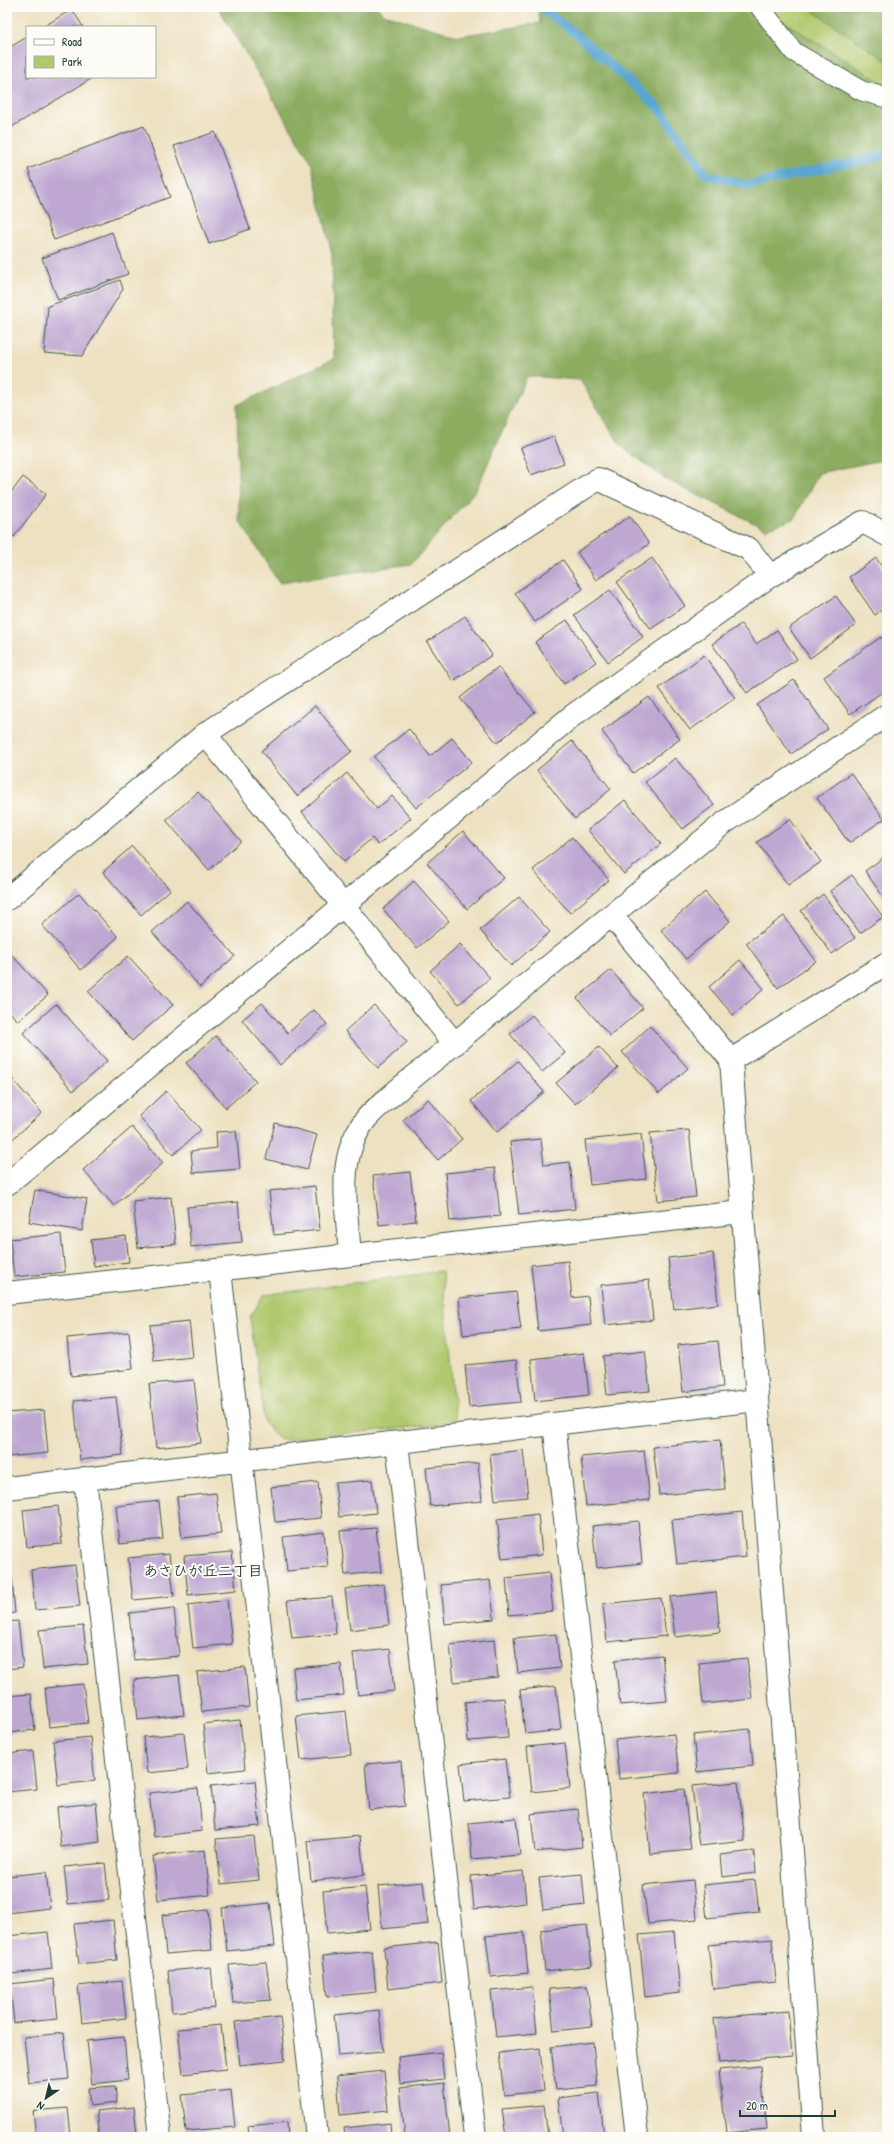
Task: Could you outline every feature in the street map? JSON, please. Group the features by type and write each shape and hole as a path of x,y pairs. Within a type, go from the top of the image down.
{"street":[{"path":"7,898 205,734 598,479 749,549 770,576"},
{"path":"7,1184 572,716 770,576 863,522 887,535"},
{"path":"350,1255 345,1170 351,1143 366,1118 724,823 887,715"},
{"path":"205,734 455,1044"},
{"path":"612,916 730,1060 814,2137"},
{"path":"730,1060 887,963"},
{"path":"7,1293 742,1212"},
{"path":"220,1270 317,2137"},
{"path":"7,1488 757,1400"},
{"path":"554,1424 637,2137"},
{"path":"397,1442 475,2137"},
{"path":"85,1478 160,2137"}],"lane":[{"path":"760,7 794,52 862,91 887,98"}],"green space":[{"path":"218,7 377,7 383,14 458,36 540,23 538,7 760,7 887,86 887,459 819,473 794,519 766,529 667,480 620,445 580,380 527,376 476,490 411,564 279,583 239,520 237,405 334,359 332,255 311,162"},
{"path":"760,7 887,7 887,86"},
{"path":"807,7 887,7 887,61"},
{"path":"442,1271 456,1423 280,1440 264,1422 250,1317 264,1295"}],"building":[{"path":"72,9 82,26 45,26"},
{"path":"26,38 26,78 92,78 7,130 7,49"},
{"path":"144,126 170,197 54,240 28,169"},
{"path":"215,132 250,229 209,244 174,146"},
{"path":"112,232 128,274 58,300 42,258"},
{"path":"120,280 123,289 82,356 44,353 48,306"},
{"path":"554,436 564,463 531,475 521,448"},
{"path":"23,477 46,494 14,537 7,531 7,498"},
{"path":"630,516 649,544 596,580 577,552"},
{"path":"652,558 685,606 651,629 617,582"},
{"path":"876,558 887,574 887,606 875,615 849,577"},
{"path":"563,560 583,589 535,622 515,593"},
{"path":"610,590 643,637 608,662 574,615"},
{"path":"836,596 856,625 810,658 789,628"},
{"path":"465,616 492,655 453,681 427,642"},
{"path":"567,620 596,662 564,684 535,642"},
{"path":"741,624 756,644 777,630 797,659 747,693 712,644"},
{"path":"881,637 887,646 887,689 850,714 824,677"},
{"path":"704,655 735,698 690,730 659,688"},
{"path":"498,667 535,712 497,743 460,698"},
{"path":"794,680 828,729 791,754 757,705"},
{"path":"649,697 680,739 633,773 602,731"},
{"path":"315,706 352,751 297,796 261,751"},
{"path":"409,729 430,756 452,738 472,762 416,808 374,757"},
{"path":"572,741 611,789 575,819 537,770"},
{"path":"675,758 714,805 683,829 645,782"},
{"path":"347,773 377,809 392,796 411,818 378,845 372,838 344,862 302,812"},
{"path":"851,773 884,819 849,843 817,798"},
{"path":"198,792 241,841 209,870 166,820"},
{"path":"625,800 661,844 624,874 588,830"},
{"path":"790,819 821,862 788,885 757,842"},
{"path":"463,831 504,878 467,909 427,863"},
{"path":"572,837 609,880 570,913 533,870"},
{"path":"132,846 170,890 141,915 103,872"},
{"path":"887,855 887,902 865,871"},
{"path":"852,875 883,917 860,933 830,891"},
{"path":"414,881 449,921 417,948 383,909"},
{"path":"705,892 730,921 686,959 661,930"},
{"path":"79,893 118,937 81,970 42,925"},
{"path":"823,894 855,938 832,954 801,911"},
{"path":"519,897 550,932 511,966 480,930"},
{"path":"187,901 235,956 200,987 152,932"},
{"path":"784,916 816,961 778,988 746,943"},
{"path":"460,944 490,978 459,1004 430,971"},
{"path":"12,955 48,995 18,1021 7,1009 7,959"},
{"path":"128,956 173,1005 132,1041 88,991"},
{"path":"740,960 764,989 733,1015 709,987"},
{"path":"611,970 643,1008 610,1036 577,998"},
{"path":"262,1003 288,1033 314,1010 327,1024 280,1065 242,1020"},
{"path":"56,1004 107,1061 73,1091 23,1033"},
{"path":"374,1005 407,1042 378,1068 345,1031"},
{"path":"532,1015 565,1053 542,1072 510,1034"},
{"path":"650,1026 688,1068 659,1094 622,1052"},
{"path":"216,1036 256,1081 226,1108 186,1063"},
{"path":"599,1047 618,1068 575,1104 556,1083"},
{"path":"518,1061 544,1092 497,1132 471,1101"},
{"path":"7,1073 42,1113 8,1143 7,1141"},
{"path":"166,1091 201,1130 173,1155 139,1116"},
{"path":"428,1099 462,1139 438,1160 403,1120"},
{"path":"275,1123 317,1135 307,1170 266,1159"},
{"path":"132,1127 163,1163 114,1206 83,1170"},
{"path":"689,1130 696,1197 658,1201 650,1133"},
{"path":"236,1131 240,1169 193,1173 191,1151 217,1148 216,1132"},
{"path":"641,1134 646,1179 590,1185 585,1140"},
{"path":"541,1139 544,1165 570,1162 575,1209 519,1215 510,1142"},
{"path":"495,1168 500,1216 450,1221 445,1173"},
{"path":"410,1172 416,1221 379,1225 373,1176"},
{"path":"315,1186 320,1230 274,1235 269,1191"},
{"path":"35,1190 87,1199 82,1231 29,1222"},
{"path":"171,1197 176,1244 138,1248 133,1201"},
{"path":"238,1202 242,1242 191,1247 187,1207"},
{"path":"61,1234 65,1272 14,1277 10,1239"},
{"path":"126,1236 129,1262 94,1266 91,1240"},
{"path":"713,1253 718,1304 674,1309 668,1258"},
{"path":"568,1261 572,1298 588,1296 591,1325 538,1331 531,1265"},
{"path":"649,1280 653,1320 605,1325 601,1285"},
{"path":"516,1292 521,1329 463,1335 459,1298"},
{"path":"189,1321 193,1357 154,1361 150,1325"},
{"path":"129,1332 133,1369 71,1376 67,1338"},
{"path":"718,1341 723,1387 683,1392 678,1345"},
{"path":"645,1351 650,1391 607,1395 603,1356"},
{"path":"584,1353 589,1395 535,1401 531,1359"},
{"path":"516,1360 521,1402 469,1407 465,1365"},
{"path":"194,1380 201,1443 156,1448 149,1384"},
{"path":"116,1397 123,1455 80,1460 74,1401"},
{"path":"44,1410 48,1453 7,1457 7,1413"},
{"path":"720,1440 725,1489 659,1495 653,1447"},
{"path":"523,1450 528,1497 495,1500 490,1454"},
{"path":"644,1451 650,1500 586,1506 581,1457"},
{"path":"478,1463 482,1501 430,1506 426,1468"},
{"path":"372,1480 376,1513 339,1517 335,1483"},
{"path":"318,1482 321,1518 275,1522 271,1487"},
{"path":"216,1493 221,1534 182,1538 177,1497"},
{"path":"159,1501 163,1539 120,1544 116,1506"},
{"path":"58,1506 62,1544 27,1547 23,1510"},
{"path":"742,1512 746,1557 677,1564 672,1520"},
{"path":"538,1514 542,1555 502,1559 497,1519"},
{"path":"638,1521 642,1563 597,1568 592,1526"},
{"path":"376,1528 381,1572 345,1575 340,1531"},
{"path":"324,1532 328,1567 287,1571 283,1537"},
{"path":"232,1552 236,1590 188,1595 184,1556"},
{"path":"169,1554 174,1596 133,1600 128,1558"},
{"path":"75,1565 80,1606 35,1610 31,1570"},
{"path":"549,1573 553,1611 509,1615 506,1578"},
{"path":"7,1578 12,1578 15,1613 7,1614"},
{"path":"490,1580 494,1619 445,1624 441,1585"},
{"path":"384,1584 389,1625 350,1630 345,1589"},
{"path":"716,1592 720,1632 675,1637 670,1597"},
{"path":"332,1597 336,1634 292,1638 287,1601"},
{"path":"661,1598 666,1636 607,1642 603,1604"},
{"path":"227,1600 232,1644 193,1648 188,1605"},
{"path":"174,1608 179,1656 134,1660 129,1613"},
{"path":"18,1621 23,1667 7,1669 7,1622"},
{"path":"83,1626 88,1664 43,1669 39,1630"},
{"path":"556,1634 560,1668 518,1673 514,1638"},
{"path":"494,1640 498,1677 454,1682 450,1645"},
{"path":"390,1649 394,1691 358,1695 353,1653"},
{"path":"662,1655 667,1701 620,1705 615,1660"},
{"path":"747,1658 752,1699 703,1704 699,1663"},
{"path":"341,1664 344,1695 296,1700 293,1668"},
{"path":"245,1667 249,1707 202,1712 197,1672"},
{"path":"179,1675 184,1715 138,1720 134,1680"},
{"path":"83,1684 88,1723 49,1727 45,1688"},
{"path":"556,1686 561,1730 525,1734 520,1690"},
{"path":"31,1694 35,1730 7,1733 7,1696"},
{"path":"504,1698 508,1738 468,1741 465,1702"},
{"path":"346,1711 351,1755 301,1760 296,1716"},
{"path":"240,1720 245,1769 208,1773 203,1724"},
{"path":"750,1729 753,1766 697,1772 693,1735"},
{"path":"184,1733 188,1769 147,1773 143,1737"},
{"path":"674,1734 679,1773 619,1779 615,1740"},
{"path":"90,1737 95,1781 58,1785 53,1741"},
{"path":"565,1743 570,1788 532,1792 527,1747"},
{"path":"33,1751 37,1789 7,1792 7,1754"},
{"path":"505,1759 510,1797 464,1801 460,1764"},
{"path":"401,1761 405,1806 369,1810 365,1764"},
{"path":"255,1781 260,1826 215,1830 211,1786"},
{"path":"738,1782 745,1841 699,1846 692,1786"},
{"path":"198,1788 202,1831 154,1837 149,1793"},
{"path":"684,1789 691,1850 650,1854 644,1794"},
{"path":"96,1803 100,1842 61,1847 57,1807"},
{"path":"578,1809 582,1847 535,1852 531,1814"},
{"path":"516,1818 520,1855 472,1859 469,1823"},
{"path":"254,1836 259,1880 221,1884 216,1839"},
{"path":"360,1836 364,1875 311,1881 307,1841"},
{"path":"205,1850 210,1895 158,1900 153,1856"},
{"path":"754,1851 756,1873 722,1877 720,1855"},
{"path":"105,1863 109,1900 68,1904 64,1867"},
{"path":"523,1871 526,1903 474,1909 471,1876"},
{"path":"46,1872 50,1908 7,1913 7,1876"},
{"path":"582,1874 585,1905 543,1910 539,1878"},
{"path":"693,1880 697,1919 648,1924 643,1885"},
{"path":"755,1880 759,1912 707,1918 703,1885"},
{"path":"423,1882 428,1924 382,1929 378,1886"},
{"path":"365,1887 370,1929 327,1933 323,1891"},
{"path":"270,1903 275,1946 227,1951 222,1908"},
{"path":"208,1910 212,1950 166,1954 162,1915"},
{"path":"113,1920 117,1960 79,1964 74,1924"},
{"path":"587,1925 592,1966 545,1971 541,1930"},
{"path":"48,1932 52,1969 11,1974 7,1936"},
{"path":"524,1932 528,1973 491,1977 486,1936"},
{"path":"674,1932 680,1993 645,1997 639,1935"},
{"path":"772,1939 776,1982 713,1989 708,1945"},
{"path":"438,1942 442,1983 388,1989 384,1948"},
{"path":"372,1951 376,1992 327,1997 323,1956"},
{"path":"266,1962 271,2000 233,2003 229,1965"},
{"path":"211,1967 215,2008 172,2012 168,1971"},
{"path":"54,1979 58,2019 14,2023 10,1984"},
{"path":"122,1981 126,2018 82,2023 78,1986"},
{"path":"587,1986 592,2027 554,2031 549,1989"},
{"path":"532,1987 537,2033 496,2037 491,1991"},
{"path":"379,2010 383,2052 338,2056 334,2015"},
{"path":"788,2011 792,2056 719,2063 714,2018"},
{"path":"280,2017 285,2060 240,2065 235,2022"},
{"path":"221,2025 226,2069 183,2074 178,2029"},
{"path":"64,2033 69,2079 29,2083 24,2037"},
{"path":"124,2037 128,2080 92,2084 87,2041"},
{"path":"593,2042 597,2086 556,2090 551,2047"},
{"path":"540,2048 544,2091 504,2095 499,2053"},
{"path":"441,2052 444,2079 400,2084 398,2057"},
{"path":"760,2066 767,2129 726,2133 719,2070"},
{"path":"384,2071 388,2110 340,2115 337,2076"},
{"path":"444,2083 450,2137 405,2137 400,2088"},
{"path":"115,2086 117,2103 90,2106 88,2088"},
{"path":"231,2090 235,2127 186,2131 182,2095"},
{"path":"599,2093 604,2136 563,2137 558,2098"},
{"path":"544,2105 548,2137 506,2137 502,2109"},
{"path":"134,2107 137,2134 99,2137 96,2111"},
{"path":"68,2108 71,2137 36,2137 33,2111"},
{"path":"287,2122 288,2137 249,2137 248,2126"},
{"path":"390,2123 391,2137 345,2137 344,2128"}],"waterway":[{"path":"540,7 576,34 658,107 707,175 748,185 887,155"}],"district":[{"name":"あさひが丘二丁目","path":"203,1570"}]}
